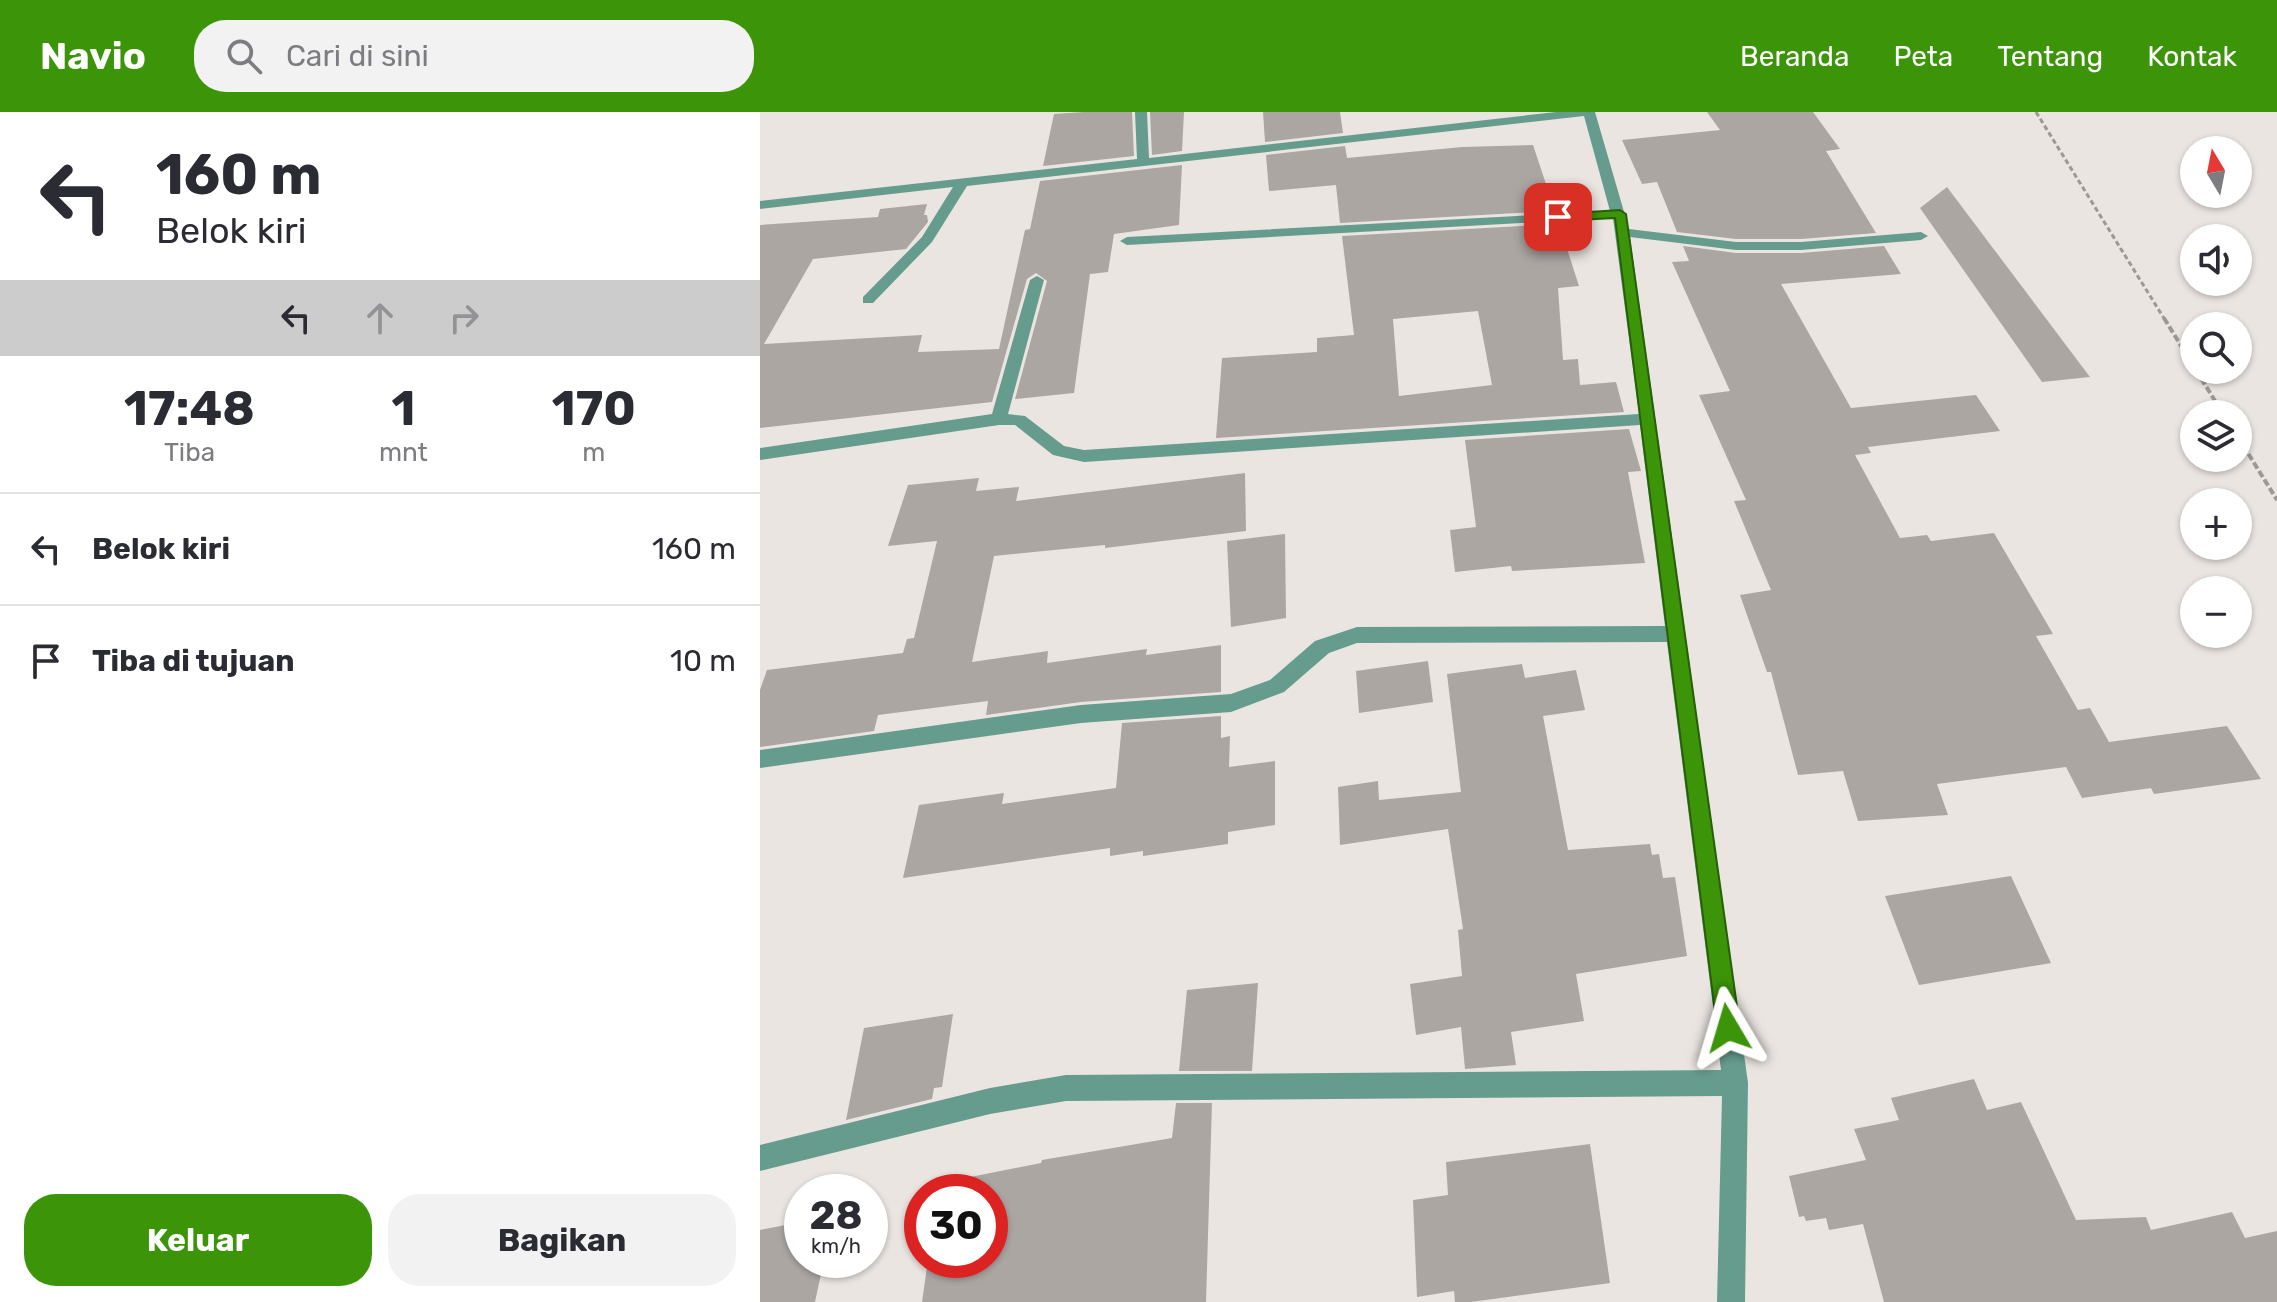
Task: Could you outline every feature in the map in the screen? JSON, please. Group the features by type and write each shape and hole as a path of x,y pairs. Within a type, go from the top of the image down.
{"street":[{"path":"1141,112 1143,162"},
{"path":"760,205 1588,112 1622,223 1735,1083 1731,1302"},
{"path":"868,300 927,239 963,182"},
{"path":"1127,241 1622,223 1736,246 1801,246 1921,236"},
{"path":"999,419 1037,280"},
{"path":"760,454 999,419 1019,420 1059,451 1084,456 1649,419"},
{"path":"760,759 1081,714 1231,703 1277,686 1322,647 1357,635 1678,634"},
{"path":"760,1158 990,1101 1066,1088 1735,1083"}],"path":[{"path":"2036,112 2180,344"},
{"path":"2252,460 2277,500"}],"building":[{"path":"1132,112 1134,156 1043,166 1054,114"},
{"path":"1150,112 1184,112 1182,151 1152,155"},
{"path":"1263,112 1340,112 1343,133 1265,142"},
{"path":"1707,112 1813,112 1840,149 1826,151 1876,233 1801,239 1736,239 1677,232 1657,182 1642,184 1622,140 1720,130"},
{"path":"1533,145 1555,211 1340,223 1336,185 1269,191 1266,155 1345,146 1347,158 1462,147"},
{"path":"1182,165 1179,225 1114,234 1108,272 1090,274 1074,393 1015,399 1047,281 1036,273 1027,279 992,402 760,428 760,225 878,217 880,209 927,204 924,215 927,215 928,222 906,249 813,259 764,344 922,335 918,352 999,349 1025,230 1030,229 1040,181"},
{"path":"1947,187 2090,377 2042,382 1920,208"},
{"path":"1559,224 1579,286 1558,288 1563,360 1578,359 1580,385 1616,382 1624,412 1216,438 1222,358 1317,352 1317,338 1354,335 1342,236","holes":["1478,311 1492,385 1399,396 1393,319"]},
{"path":"1683,246 1736,253 1801,253 1884,246 1901,274 1781,284 1851,408 1976,395 2000,431 1868,447 1871,453 1855,455 1900,538 1927,535 1931,541 1994,533 2053,634 2036,636 2078,710 2090,708 2109,742 2227,726 2261,779 2154,794 2151,788 2082,798 2066,767 1937,784 1948,815 1858,821 1843,771 1798,775 1771,672 1767,672 1740,595 1771,590 1734,501 1746,500 1699,395 1730,391 1672,262 1689,261"},
{"path":"1629,429 1641,471 1628,472 1645,563 1512,571 1511,566 1455,572 1450,530 1476,527 1465,440"},
{"path":"1245,473 1246,531 1105,548 1105,545 994,556 972,662 1048,651 1047,663 1147,649 1146,655 1221,645 1221,692 1081,702 986,715 988,701 878,715 874,731 760,747 760,690 767,670 903,653 907,639 914,638 937,541 888,546 908,485 979,478 976,491 1019,487 1016,501"},
{"path":"1285,534 1286,618 1231,627 1227,541"},
{"path":"1428,661 1433,702 1359,713 1356,671"},
{"path":"1522,664 1525,678 1576,670 1585,710 1543,716 1568,850 1650,844 1652,855 1659,854 1663,878 1675,877 1687,956 1576,974 1584,1021 1511,1032 1516,1065 1465,1069 1461,1027 1416,1035 1410,984 1462,976 1458,930 1463,929 1448,829 1340,845 1338,787 1378,781 1379,800 1461,792 1447,674"},
{"path":"1221,716 1221,738 1230,736 1229,767 1275,761 1275,825 1228,832 1228,844 1143,856 1143,851 1110,856 1110,848 903,878 919,805 1004,793 1002,804 1116,788 1122,723"},
{"path":"2011,876 2051,963 1919,985 1885,896"},
{"path":"1258,983 1252,1071 1179,1071 1187,990"},
{"path":"953,1014 942,1087 934,1088 932,1099 846,1120 864,1028"},
{"path":"1974,1079 1987,1110 2021,1102 2076,1220 2146,1217 2151,1230 2232,1212 2245,1238 2277,1231 2277,1302 1884,1302 1863,1224 1829,1230 1826,1218 1806,1221 1804,1216 1799,1217 1789,1176 1866,1160 1854,1129 1899,1120 1891,1098"},
{"path":"1176,1103 1212,1103 1206,1302 922,1302 925,1278 1008,1278 1008,1174 985,1174 1041,1163 1042,1160 1172,1138"},
{"path":"1590,1144 1610,1283 1471,1302 1455,1302 1454,1291 1417,1297 1413,1200 1448,1195 1446,1162"},
{"path":"784,1225 784,1278 820,1278 815,1302 760,1302 760,1230"}],"route":[{"path":"1558,217 1620,214 1712,889 1728,1028"}]}
